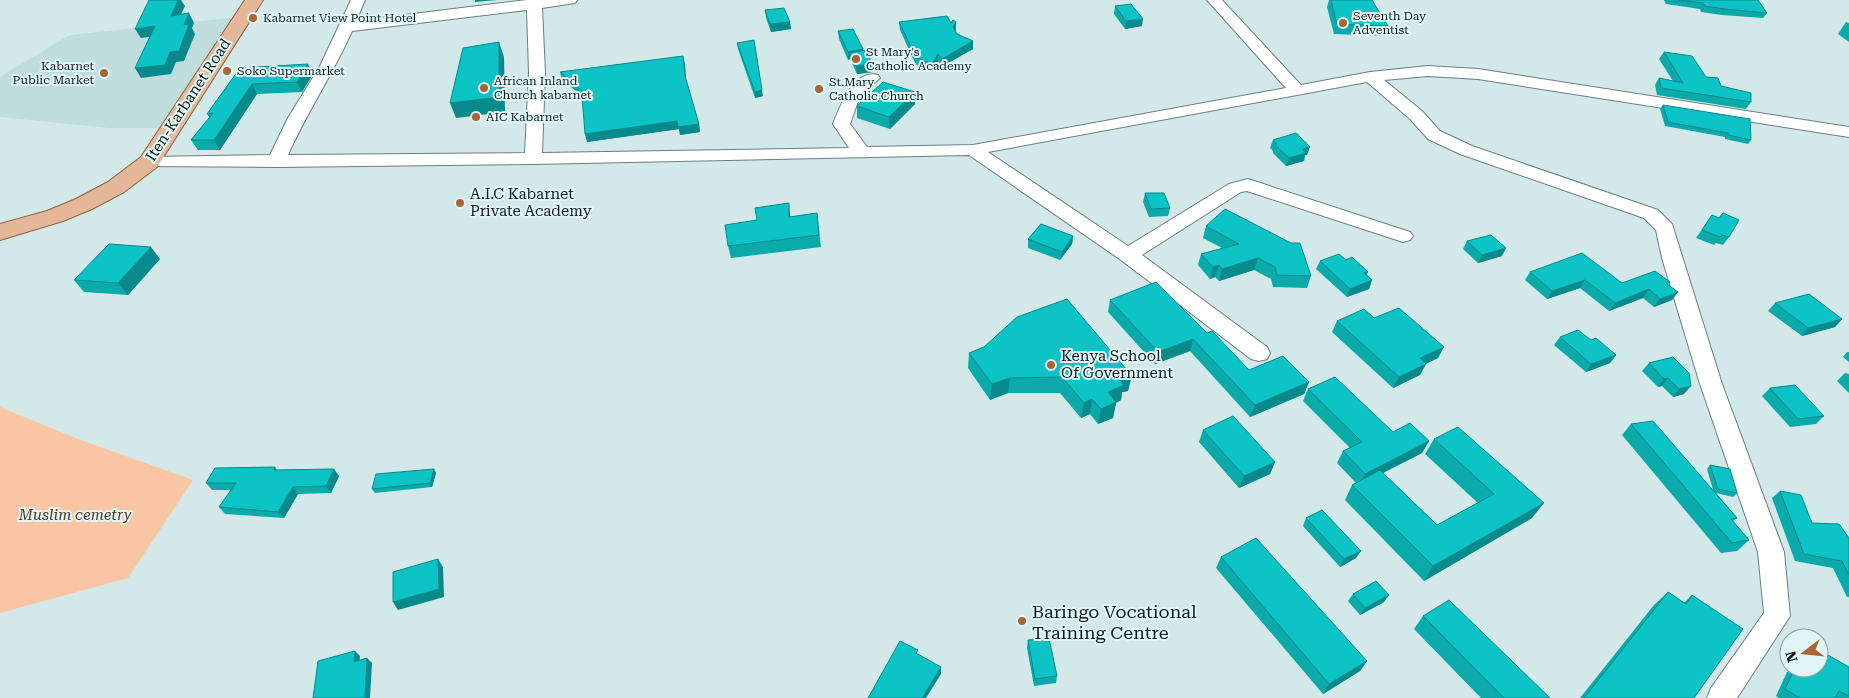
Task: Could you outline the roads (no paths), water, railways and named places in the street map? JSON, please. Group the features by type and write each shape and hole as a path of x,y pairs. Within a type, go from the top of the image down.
{"main road":[{"name":"Iten-Karbanet Road","path":"0,232 55,216 84,204 116,187 149,162 254,0"}],"street":[{"path":"276,162 296,118 328,66 358,0"},
{"path":"346,27 534,2 570,0"},
{"path":"1214,0 1297,90"},
{"path":"534,2 537,73 534,159"},
{"path":"149,162 534,159 873,154 973,150 1370,77 1428,71 1478,74 1849,132"},
{"path":"1370,77 1443,140 1466,150 1651,214 1665,228 1672,258 1710,384 1771,552 1777,616 1721,698"},
{"path":"859,149 841,124 853,94 872,78"},
{"path":"973,150 1128,255 1259,353"},
{"path":"1128,255 1235,188 1248,185 1403,236"}],"place":[{"name":"Kabarnet View Point Hotel","path":"253,18"},
{"name":"Seventh Day Adventist","path":"1343,23"},
{"name":"St Mary's Catholic Academy","path":"856,59"},
{"name":"Soko Supermarket","path":"227,71"},
{"name":"Kabarnet Public Market","path":"104,73"},
{"name":"African Inland Church kabarnet","path":"484,88"},
{"name":"St.Mary Catholic Church","path":"819,89"},
{"name":"AIC Kabarnet","path":"476,117"},
{"name":"A.I.C Kabarnet Private Academy","path":"460,203"},
{"name":"Kenya School Of Government","path":"1051,365"},
{"name":"Baringo Vocational Training Centre","path":"1022,621"}],"park label":[{"name":"Muslim cemetry","path":"75,515"}]}
